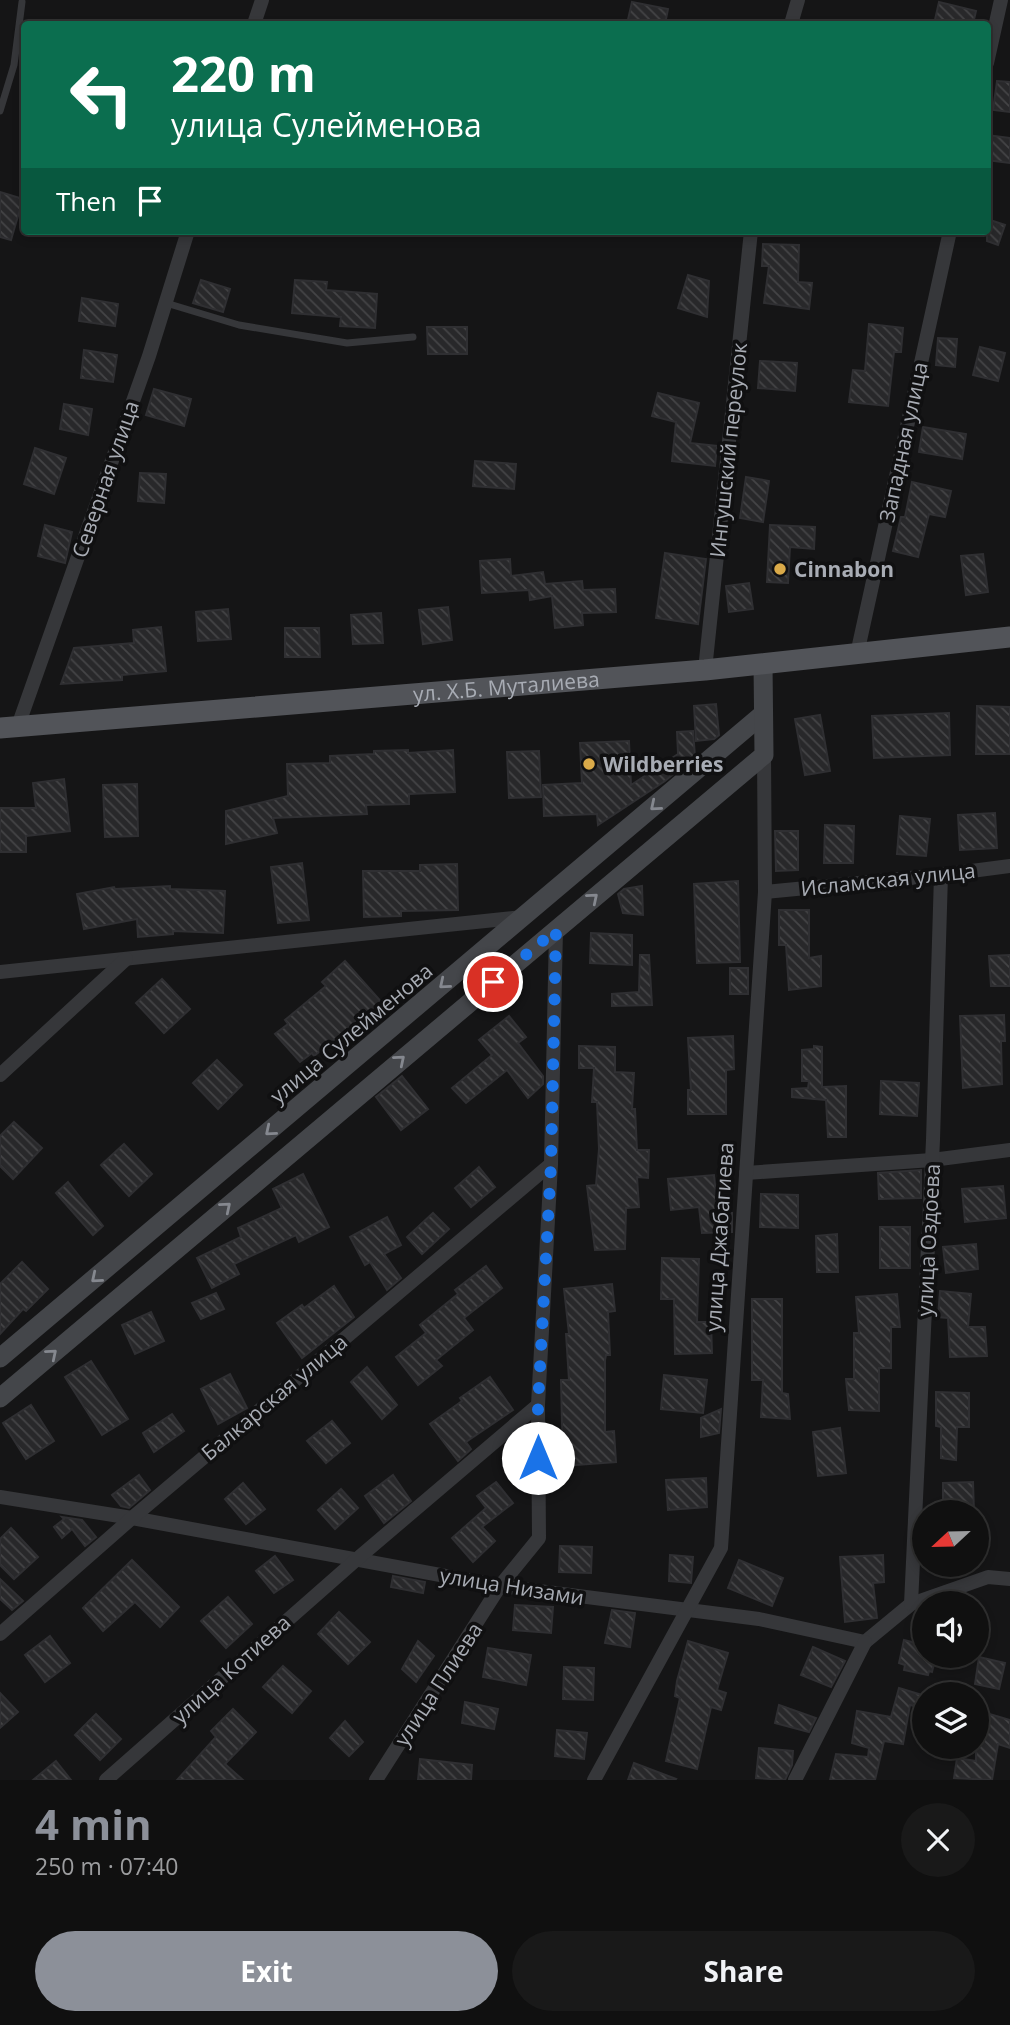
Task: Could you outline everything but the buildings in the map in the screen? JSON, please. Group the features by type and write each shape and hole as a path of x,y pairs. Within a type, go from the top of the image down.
{"main road":[{"name":"ул. Х.Б. Муталиева","path":"9,727 705,670 1010,638"},
{"name":"улица Джабагиева","path":"763,664 764,755"},
{"name":"улица Сулейменова","path":"0,1358 763,714"},
{"path":"0,1398 764,755"}],"street":[{"path":"255,21 262,0"},
{"path":"792,21 798,0"},
{"path":"991,45 1001,0"},
{"name":"Северная улица","path":"9,727 166,303 187,235"},
{"name":"Ингушский переулок","path":"705,670 751,235"},
{"name":"Западная улица","path":"857,654 949,235"},
{"name":"улица Джабагиева","path":"594,1780 721,1548 765,891 764,755"},
{"name":"Исламская улица","path":"765,891 1010,866"},
{"name":"улица Оздоева","path":"911,1604 932,1160 940,875"},
{"path":"0,972 523,917"},
{"name":"улица Плиева","path":"376,1780 500,1586 539,1538 538,1405 551,1164 556,930"},
{"path":"0,1075 126,959"},
{"path":"746,1173 932,1160 1010,1150"},
{"name":"Балкарская улица","path":"0,1634 132,1518 551,1164"},
{"name":"улица Котиева","path":"106,1780 356,1559 538,1405"},
{"name":"улица Низами","path":"0,1497 132,1518 500,1586 759,1619 864,1642"},
{"path":"795,1780 864,1642 911,1604 988,1577 1010,1579"}],"lane":[{"path":"0,111 14,65 22,2"},
{"path":"166,303 239,325 347,343 413,337"}],"place":[{"name":"Cinnabon","path":"780,569"},
{"name":"Wildberries","path":"589,764"}],"route":[{"path":"493,982 556,930 551,1164 538,1405 538,1458"}]}
